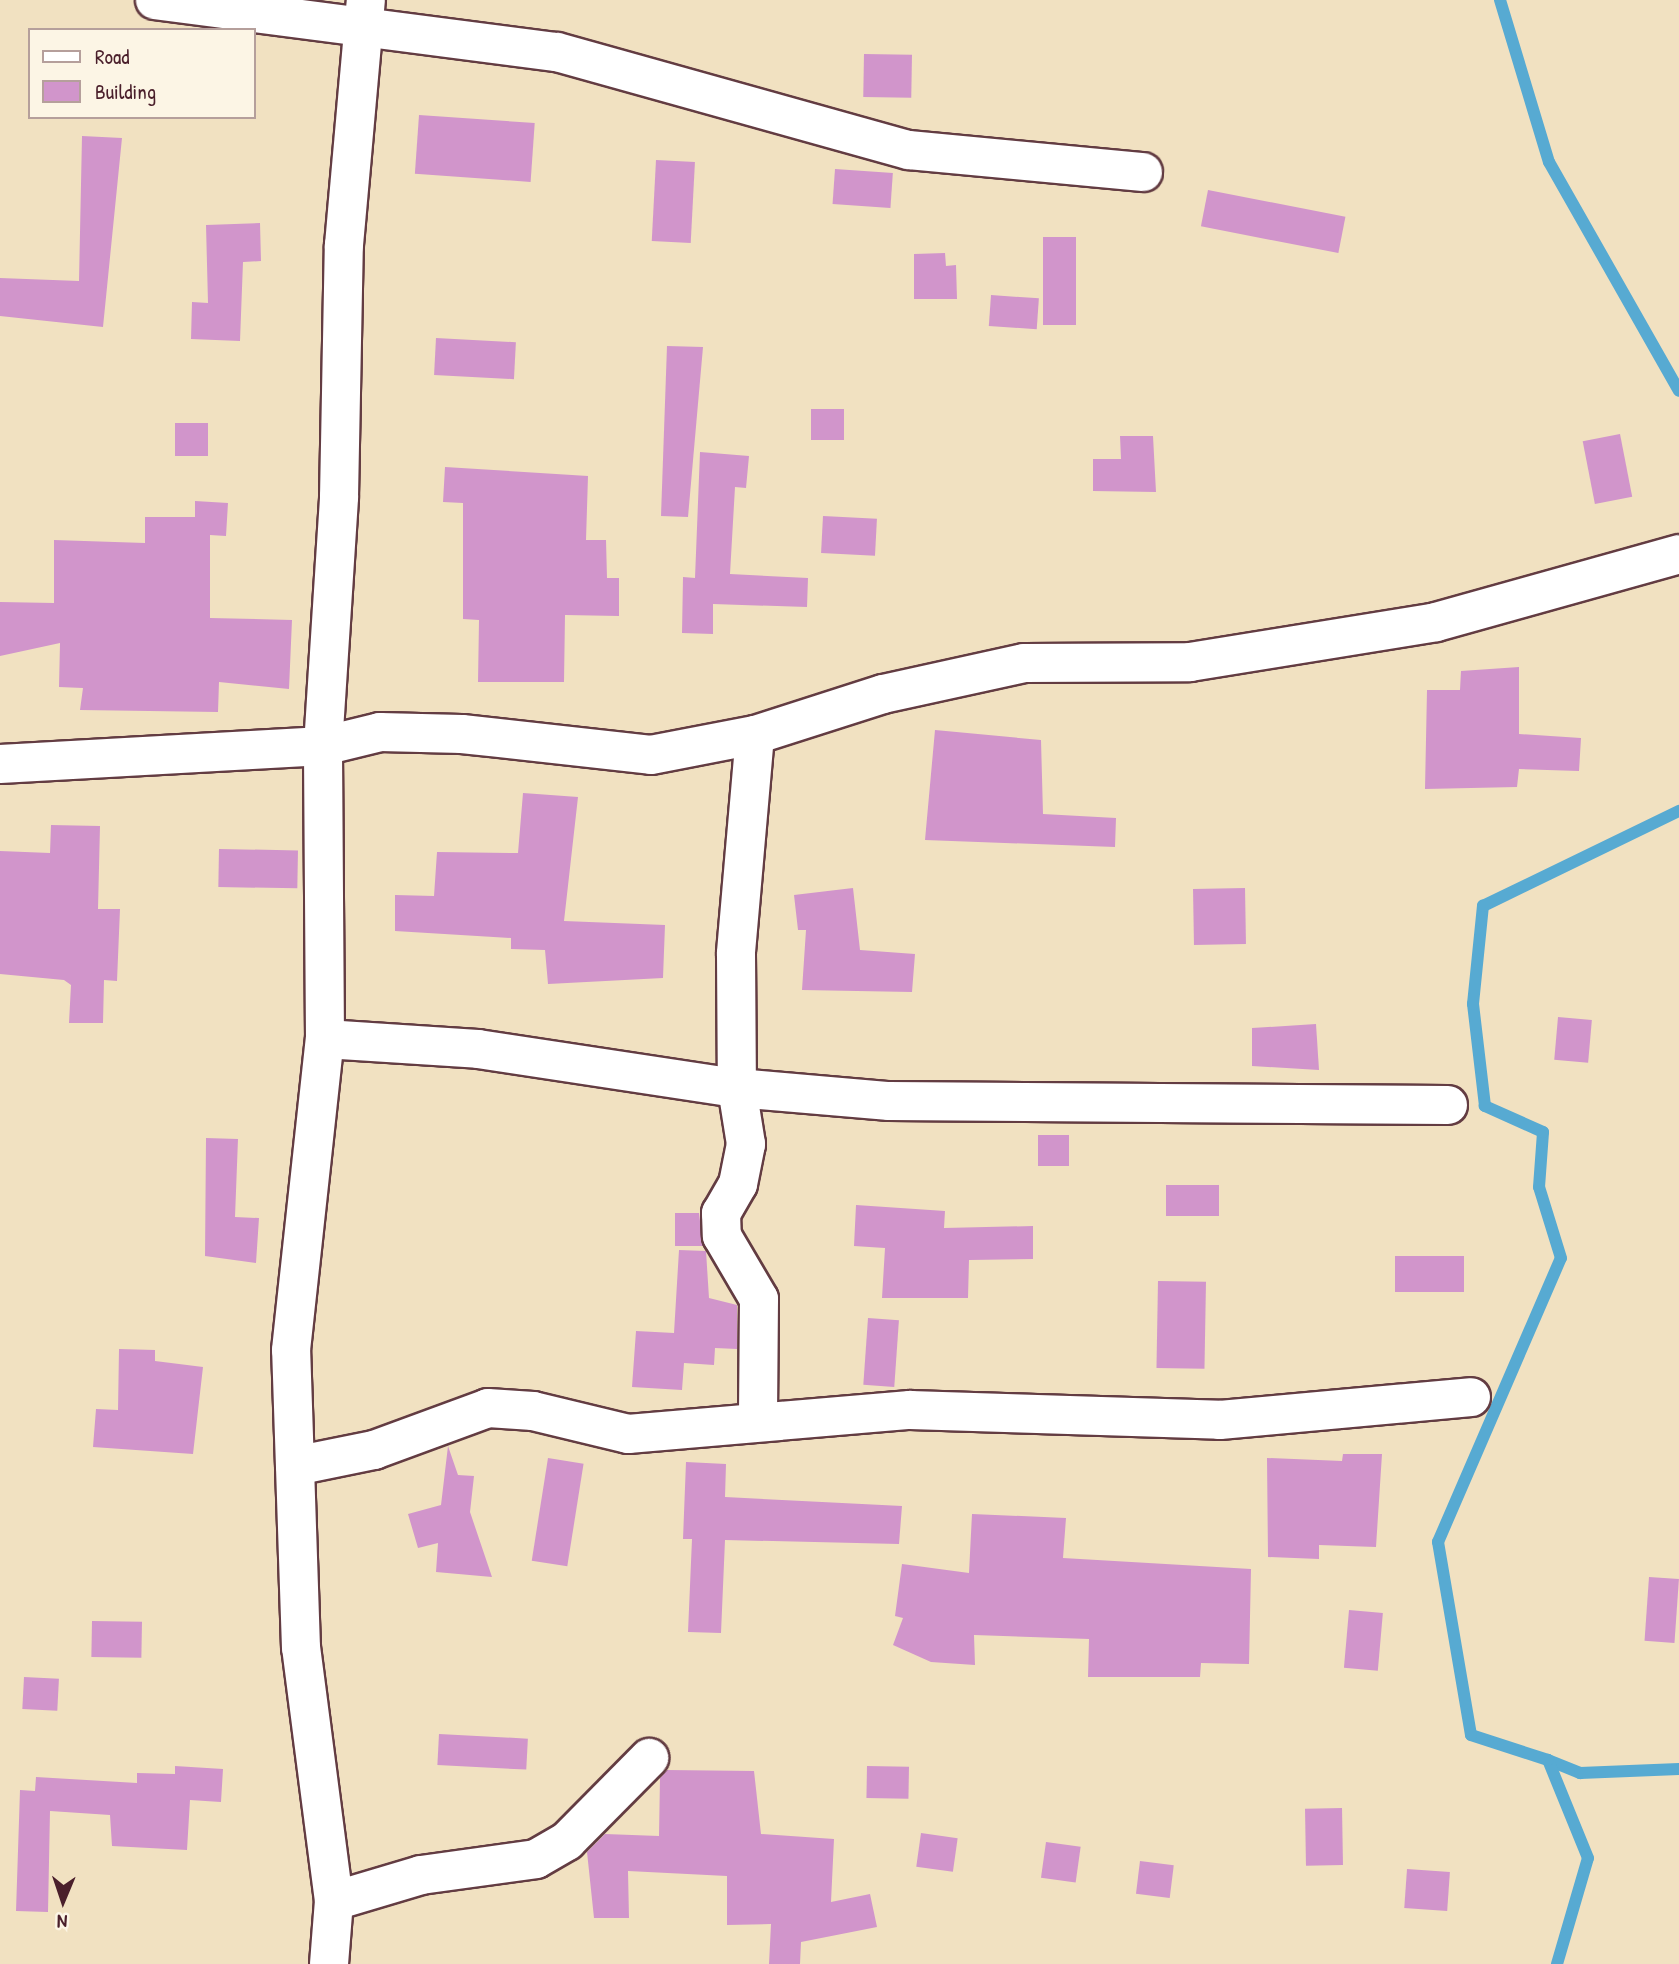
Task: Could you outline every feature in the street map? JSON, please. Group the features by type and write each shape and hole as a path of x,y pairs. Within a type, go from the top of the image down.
{"street":[{"path":"155,0 366,14 557,52 909,150 1143,172"},
{"path":"329,1964 334,1901 301,1648 291,1350 325,1039 323,746 339,497 344,245 366,14"},
{"path":"0,764 323,746 380,732 462,734 651,755 755,735 883,694 1024,663 1190,662 1436,622 1679,554"},
{"path":"755,735 736,954 737,1088 746,1143 738,1184 721,1213 722,1236 759,1299 758,1419"},
{"path":"325,1039 478,1049 737,1088 889,1101 1113,1108 1448,1105"},
{"path":"295,1466 374,1450 488,1408 533,1411 628,1434 758,1419 910,1410 1220,1420 1471,1397"},
{"path":"334,1901 421,1875 536,1858 567,1841 649,1758"}],"building":[{"path":"864,54 912,55 911,98 863,97"},
{"path":"419,115 535,123 531,182 415,174"},
{"path":"82,136 122,138 103,327 0,316 0,278 79,281"},
{"path":"656,160 695,162 691,243 652,241"},
{"path":"835,169 893,173 890,208 833,204"},
{"path":"1208,190 1345,217 1338,253 1201,226"},
{"path":"260,223 261,261 243,262 240,341 191,339 192,302 208,303 206,225"},
{"path":"1043,237 1076,237 1076,325 1043,325"},
{"path":"945,253 946,266 956,265 957,299 914,299 914,254"},
{"path":"991,295 1039,298 1037,329 989,326"},
{"path":"436,338 516,342 514,379 434,375"},
{"path":"667,346 703,347 688,517 661,516"},
{"path":"811,409 844,409 844,440 811,440"},
{"path":"175,423 208,423 208,456 175,456"},
{"path":"1620,434 1632,497 1595,504 1583,441"},
{"path":"1120,436 1153,436 1156,492 1093,491 1093,459 1121,459"},
{"path":"700,452 749,456 746,488 735,487 730,574 808,578 807,607 713,604 713,634 682,633 683,577 695,578"},
{"path":"445,467 588,476 586,540 606,540 607,578 619,578 619,616 565,615 564,682 478,682 479,620 463,619 463,503 443,502"},
{"path":"195,501 228,503 226,536 210,535 210,618 292,620 289,689 219,682 218,712 80,710 83,688 59,687 60,643 0,656 0,602 54,603 54,540 145,543 145,517 195,517"},
{"path":"823,516 877,519 875,556 821,553"},
{"path":"1519,667 1519,734 1581,738 1579,771 1519,769 1517,787 1425,789 1427,690 1460,690 1461,671"},
{"path":"935,730 1041,740 1043,814 1116,818 1115,847 925,840"},
{"path":"523,793 578,797 564,921 665,925 663,978 548,984 545,950 511,949 511,938 395,931 395,895 434,896 437,852 518,853"},
{"path":"51,825 100,826 98,909 120,909 117,981 104,980 103,1023 69,1023 71,985 64,980 0,974 0,851 50,853"},
{"path":"219,849 298,850 297,888 218,887"},
{"path":"853,888 860,950 915,954 912,992 802,990 806,930 798,930 794,895"},
{"path":"1245,888 1246,944 1194,945 1193,889"},
{"path":"1558,1017 1592,1020 1588,1063 1554,1060"},
{"path":"1316,1024 1319,1070 1252,1066 1252,1028"},
{"path":"1038,1135 1069,1135 1069,1166 1038,1166"},
{"path":"206,1138 238,1139 235,1217 259,1218 256,1263 205,1256"},
{"path":"1166,1185 1219,1185 1219,1216 1166,1216"},
{"path":"856,1205 945,1211 944,1228 1033,1226 1033,1259 969,1260 968,1298 882,1298 885,1248 854,1246"},
{"path":"675,1213 699,1213 703,1246 675,1246"},
{"path":"679,1250 706,1251 709,1298 737,1305 737,1349 715,1348 714,1365 684,1363 682,1390 632,1387 636,1331 674,1333"},
{"path":"1395,1256 1464,1256 1464,1292 1395,1292"},
{"path":"1158,1281 1206,1282 1204,1369 1156,1368"},
{"path":"868,1318 899,1320 894,1387 863,1385"},
{"path":"119,1349 155,1350 155,1361 203,1367 193,1454 93,1447 96,1409 118,1410"},
{"path":"448,1446 458,1475 474,1476 470,1512 492,1577 436,1572 438,1543 418,1548 408,1514 441,1505"},
{"path":"1343,1454 1382,1454 1376,1547 1319,1545 1319,1559 1268,1557 1267,1458 1342,1461"},
{"path":"548,1458 584,1464 567,1566 532,1561"},
{"path":"686,1462 726,1464 725,1497 902,1506 899,1544 725,1540 721,1633 688,1632 692,1539 683,1539"},
{"path":"972,1514 1066,1518 1063,1558 1251,1569 1249,1664 1201,1663 1200,1677 1088,1677 1089,1639 974,1635 975,1665 931,1662 893,1645 903,1618 895,1616 902,1564 969,1573"},
{"path":"1649,1577 1679,1579 1674,1643 1645,1641"},
{"path":"1349,1610 1383,1613 1378,1671 1344,1668"},
{"path":"92,1621 142,1622 141,1658 91,1657"},
{"path":"24,1677 59,1679 57,1711 22,1709"},
{"path":"439,1734 528,1739 526,1770 437,1765"},
{"path":"175,1766 223,1769 221,1802 190,1800 187,1850 112,1846 110,1815 50,1811 48,1912 16,1911 20,1790 35,1791 36,1777 137,1783 137,1773 175,1774"},
{"path":"867,1766 909,1767 908,1799 866,1798"},
{"path":"667,1770 754,1771 761,1834 834,1839 831,1902 870,1894 877,1927 801,1942 800,1964 769,1964 771,1924 727,1925 727,1876 628,1871 629,1918 594,1918 587,1852 605,1834 659,1836 660,1778"},
{"path":"1342,1808 1343,1865 1306,1866 1305,1809"},
{"path":"921,1833 958,1838 953,1872 916,1867"},
{"path":"1046,1842 1081,1847 1076,1883 1041,1878"},
{"path":"1140,1861 1174,1865 1170,1898 1136,1894"},
{"path":"1407,1869 1450,1872 1447,1911 1404,1908"}],"waterway":[{"path":"1500,0 1549,162 1679,391"},
{"path":"1557,1964 1588,1858 1548,1760 1471,1735 1438,1542 1561,1258 1539,1187 1543,1132 1485,1106 1473,1004 1483,906 1679,811"},
{"path":"1548,1760 1580,1773 1679,1769"}]}
